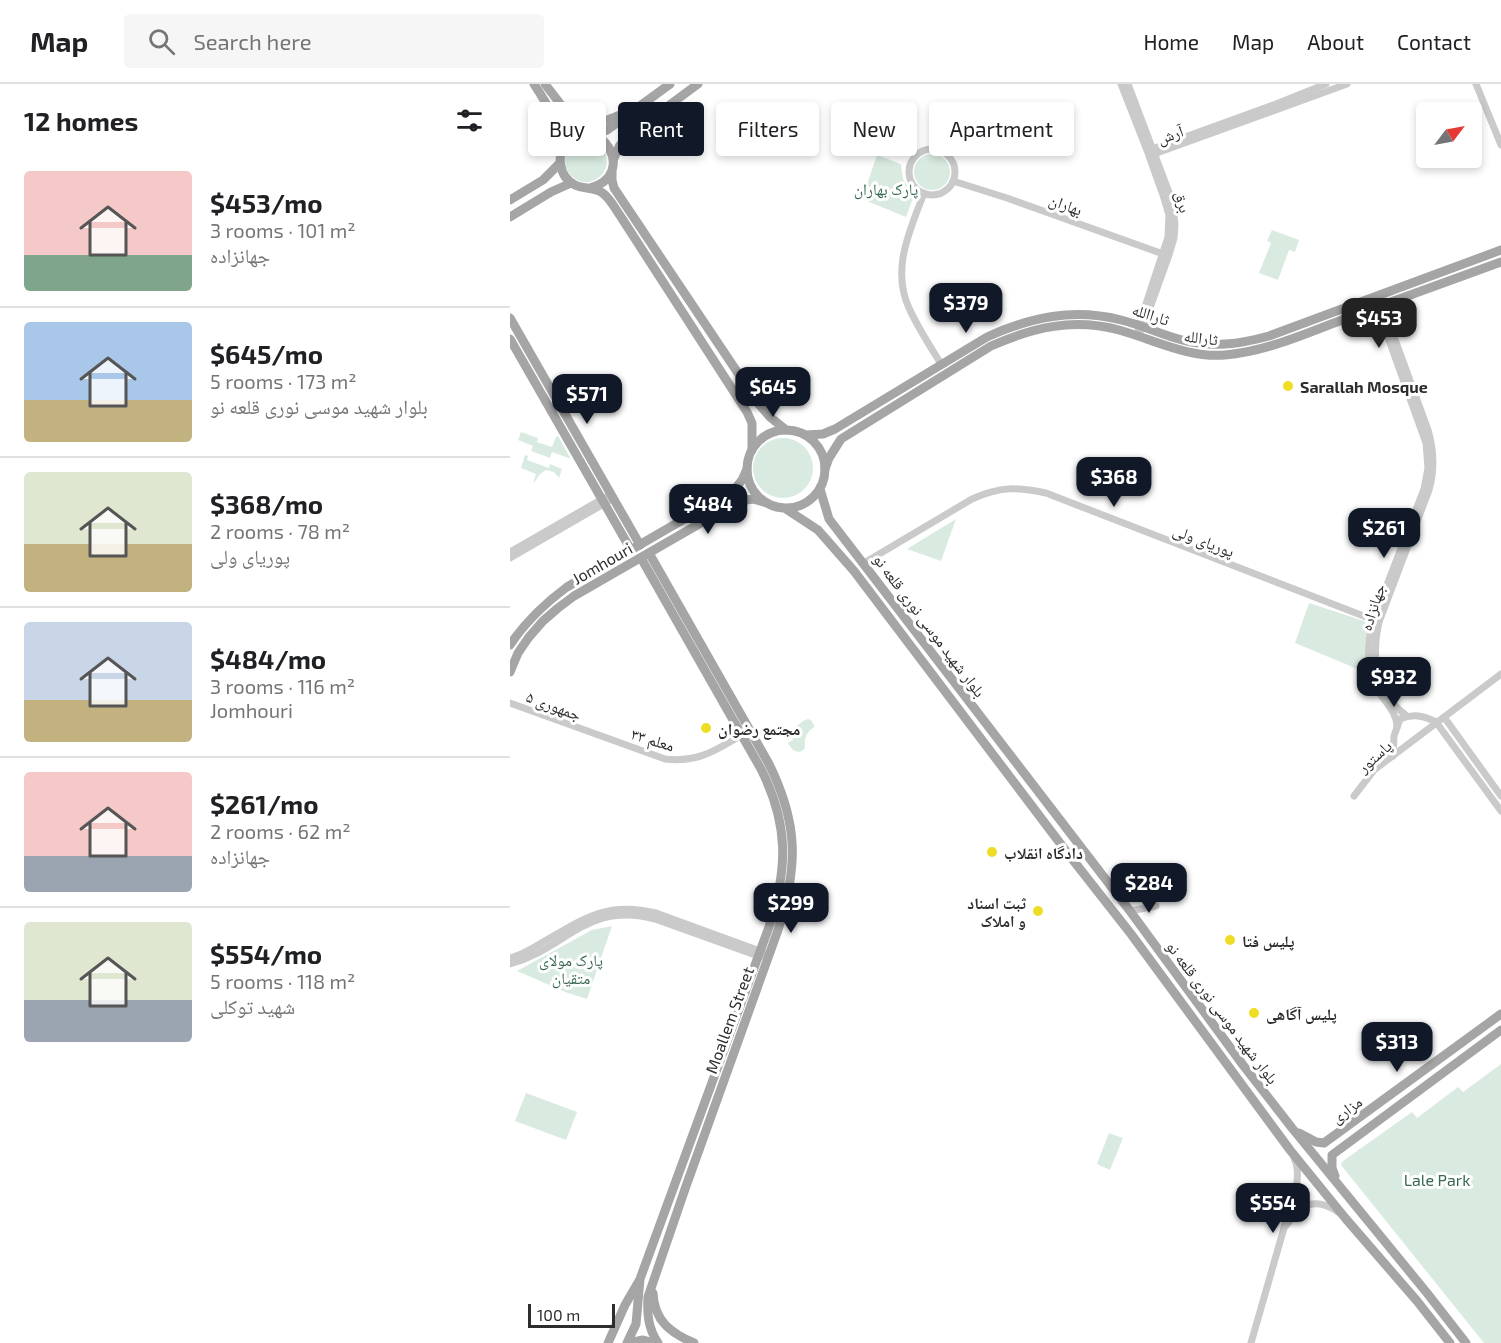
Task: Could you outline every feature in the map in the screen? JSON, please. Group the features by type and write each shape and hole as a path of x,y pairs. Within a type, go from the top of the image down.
{"main road":[{"path":"534,84 546,102"},
{"path":"545,84 558,102"},
{"path":"646,102 670,84"},
{"path":"698,84 637,129 620,145 614,158 612,171 614,189 751,393 770,417 786,430"},
{"path":"606,142 614,158"},
{"path":"561,156 560,163 564,174 571,183 604,193 747,412 752,423 752,450"},
{"path":"510,201 543,180 560,163"},
{"path":"590,188 603,182 612,171"},
{"path":"543,180 550,192"},
{"path":"510,217 550,192 571,183"},
{"name":"ثاراالله","path":"806,435 823,434 835,429 944,369 987,337 1010,326 1037,318 1065,314 1096,316 1121,320 1202,344 1221,345 1246,342 1269,336 1501,250"},
{"name":"ثارالله","path":"825,469 829,458 841,440 944,369 1014,336 1039,328 1065,324 1095,326 1119,330 1180,350 1201,354 1221,355 1248,352 1272,346 1501,262"},
{"path":"510,318 636,547"},
{"path":"510,339 587,461"},
{"path":"786,430 806,435 820,450 824,459 824,480 820,489 806,503 796,507 776,507 767,503 752,489 748,479 748,459 752,450 767,435 776,432 786,430"},
{"name":"Jomhouri","path":"510,645 527,621 550,599 734,490 747,469"},
{"name":"بلوار شهید موسی نوری قلعه نو","path":"820,489 830,519 1130,911 1208,1019 1292,1128 1466,1343"},
{"name":"Jomhouri","path":"510,672 518,653 529,637 550,615 574,596 739,501 753,500 767,503"},
{"name":"بلوار شهید موسی نوری قلعه نو","path":"786,508 818,530 854,571 1131,934 1290,1150 1450,1343"},
{"path":"818,530 822,522 830,519"},
{"name":"Moallem Street","path":"628,1343 636,1324 640,1279 762,954 783,913 793,860 792,834 780,788 746,733 645,555"},
{"name":"Moallem Street","path":"656,1343 651,1332 648,1313 648,1297 652,1282 762,954"},
{"name":"مزاری","path":"1292,1128 1305,1137 1324,1143 1501,1014"},
{"path":"1332,1155 1501,1030"},
{"path":"1324,1143 1327,1151 1332,1155"},
{"path":"1332,1155 1332,1168 1337,1184"},
{"path":"608,1343 640,1279"},
{"path":"652,1282 656,1313 664,1324 680,1337 694,1343"},
{"path":"1417,1301 1427,1293"},
{"path":"628,1343 643,1340 656,1343"}],"street":[{"name":"برق","path":"1121,84 1151,152"},
{"name":"برق","path":"1128,84 1151,152 1169,226 1166,255 1137,336"},
{"name":"آرش","path":"1277,107 1326,84"},
{"name":"آرش","path":"1151,152 1347,84"},
{"path":"1476,84 1501,145"},
{"path":"927,150 941,151 952,160 953,181 950,187 938,194 924,193 913,184 910,177 911,163 915,157 927,150"},
{"name":"بهاران","path":"953,181 1166,255"},
{"path":"924,193 906,243 901,282 909,310 944,369"},
{"name":"جهانزاده","path":"1376,296 1432,442 1434,468 1429,490 1369,643 1371,673 1377,690 1396,717 1397,728"},
{"name":"پوریای ولی","path":"864,563 980,495 1002,488 1024,489 1046,493 1376,622"},
{"path":"510,552 608,498"},
{"path":"510,558 608,498"},
{"name":"جهانزاده","path":"1376,622 1374,659 1377,673 1385,692 1399,710 1407,716"},
{"name":"پاستور","path":"1354,795 1374,770 1501,674"},
{"name":"جمهوری ۵","path":"510,703 590,732"},
{"path":"1393,756 1394,736 1400,719 1407,716 1418,716 1436,722 1501,811"},
{"path":"1444,717 1501,796"},
{"name":"معلم ۳۳","path":"590,732 665,759 680,761 710,753 746,733"},
{"path":"1130,911 1156,906"},
{"path":"510,958 590,916 623,908 657,914 762,954"},
{"path":"510,964 530,957 592,921 623,914 655,919 762,954"},
{"path":"1251,1343 1297,1181 1297,1164 1290,1150"},
{"path":"1284,1228 1298,1210 1308,1204 1323,1205 1334,1209 1346,1219"}],"green space":[{"path":"606,153 607,161 606,169 594,181 578,181 566,169 566,156 606,156"},
{"name":"پارک بهاران","path":"877,156 901,165 903,179 913,198 906,217 862,199"},
{"path":"925,156 939,156 948,165 950,172 948,179 939,188 932,190 925,188 916,179 914,172 916,165"},
{"path":"1272,230 1299,240 1295,252 1289,250 1278,280 1259,273 1271,243 1267,241"},
{"path":"521,432 538,438 537,442 552,447 558,436 571,459 552,452 550,458 531,451 533,446 518,440"},
{"path":"777,438 789,438 800,443 808,451 813,468 811,480 800,493 789,498 777,498 766,493 758,485 753,474 753,462 758,451 766,443"},
{"path":"525,455 528,456 527,460 549,468 550,464 562,469 559,478 554,472 546,470 533,483 536,474 521,468"},
{"path":"956,519 941,561 907,549"},
{"path":"1309,603 1364,621 1367,627 1365,649 1367,673 1295,643"},
{"path":"808,719 814,727 806,736 805,748 800,752 795,751 788,743 793,740 790,731"},
{"name":"پارک مولای متقیان","path":"612,926 587,999 517,971 592,930"},
{"name":"Lale Park","path":"1501,1064 1501,1343 1484,1343 1341,1165 1343,1161 1412,1112 1417,1118 1458,1087 1463,1092"},
{"path":"526,1093 577,1112 566,1140 515,1121"},
{"path":"1109,1133 1123,1138 1110,1170 1097,1164"}],"place":[{"name":"Sarallah Mosque","path":"1288,386"},
{"name":"مجتمع رضوان","path":"706,728"},
{"name":"دادگاه انقلاب","path":"992,852"},
{"name":"ثبت اسناد و املاک","path":"1038,911"},
{"name":"پلیس فتا","path":"1230,940"},
{"name":"پلیس آگاهی","path":"1254,1013"}]}
